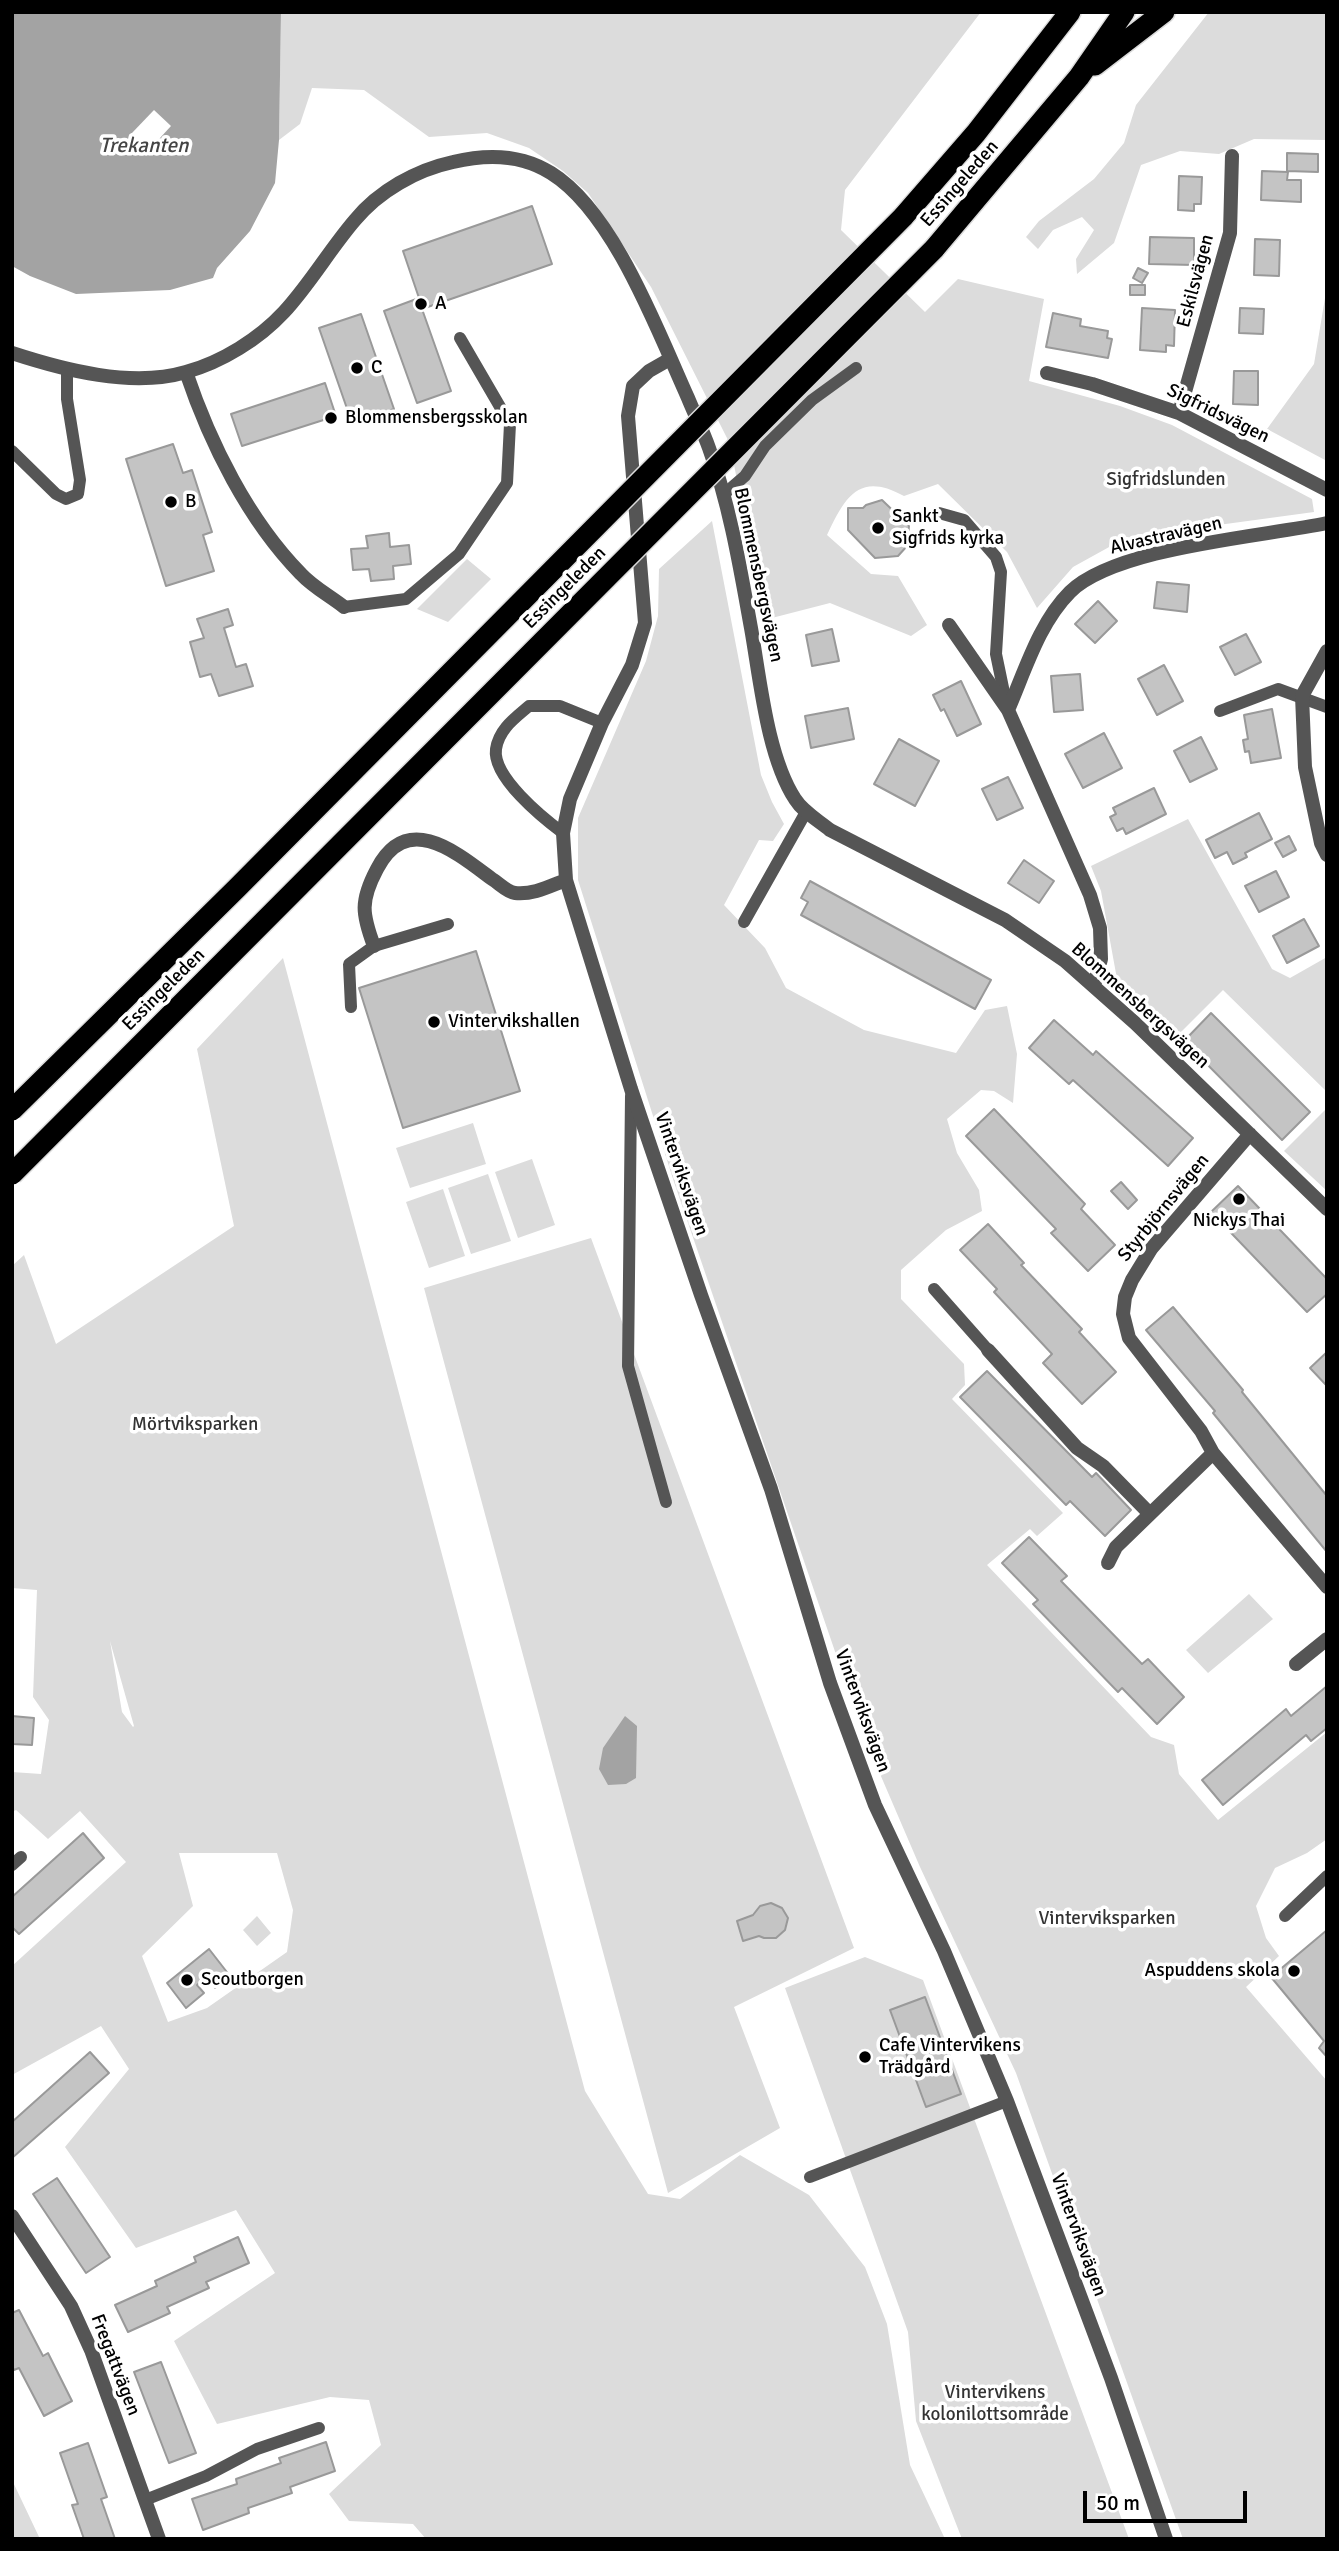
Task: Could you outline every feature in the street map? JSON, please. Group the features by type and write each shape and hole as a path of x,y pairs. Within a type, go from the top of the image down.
{"highway":[{"name":"Essingeleden","path":"12,1110 237,888 903,217 976,133 1070,12"},
{"name":"Essingeleden","path":"12,1174 934,249 1079,77 1124,12"},
{"path":"1079,77 1164,12"}],"street":[{"name":"Blommensbergsvägen","path":"12,353 67,369 116,377 160,377 187,372 218,359 253,339 284,312 356,218 380,195 401,182 441,164 492,156 529,162 552,173 578,195 602,225 629,272 709,447 737,553 769,730 780,768 794,798 806,812 830,830 1005,920 1065,961 1327,1209"},
{"name":"Eskilsvägen","path":"1179,413 1230,233 1232,156"},
{"name":"Vinterviksvägen","path":"670,359 649,370 633,386 628,415 645,623 632,665 602,723 570,800 563,833 566,880 631,1089 701,1296 771,1489 830,1683 876,1805 944,1951 1007,2101 1111,2378 1166,2539"},
{"path":"187,372 202,418 232,477 270,538 302,576 344,607"},
{"name":"Sigfridsvägen","path":"1047,373 1092,384 1179,413 1327,491"},
{"name":"Alvastravägen","path":"1007,710 1056,609 1071,591 1089,578 1119,563 1165,552 1327,523"},
{"path":"949,625 1007,710 1090,895 1100,928 1101,959 1094,986"},
{"path":"1327,651 1302,696 1305,767 1321,843 1327,855"},
{"path":"374,946 363,917 368,887 382,860 398,843 417,838 438,842 512,893 533,892 566,880"},
{"name":"Styrbjörnsvägen","path":"1250,1134 1151,1249 1132,1280 1125,1297 1123,1314 1129,1338 1201,1432 1213,1453 1327,1587"},
{"path":"988,1350 1077,1448 1103,1466 1150,1514"},
{"path":"1108,1563 1116,1547 1213,1453"},
{"path":"1296,1664 1327,1639"},
{"name":"Fregattvägen","path":"12,2216 71,2306 86,2339 159,2539"}],"lane":[{"path":"344,607 406,599 459,554 507,483 510,424 460,338"},
{"path":"723,495 745,476 765,446 811,400 856,368"},
{"path":"12,451 56,494 66,499 78,494 80,480 67,399 67,369"},
{"path":"939,513 964,520 996,556 1001,572 996,654 1007,710"},
{"path":"1220,711 1278,689 1327,707"},
{"path":"563,833 545,820 502,775 496,750 505,726 529,706 561,706 602,723"},
{"path":"744,922 806,812"},
{"path":"351,1007 349,964 374,946 448,924"},
{"path":"631,1089 628,1366 666,1502"},
{"path":"934,1289 988,1350"},
{"path":"1285,1916 1327,1876"},
{"path":"810,2177 1007,2101"},
{"path":"145,2500 206,2476 257,2449 319,2428"}],"green space":[{"name":"Sigfridslunden","path":"281,12 981,12 845,190 841,230 925,312 958,279 1044,299 1029,381 1120,406 1172,425 1312,499 1314,512 1152,534 1111,546 1073,567 1037,608 1007,552 938,484 904,496 876,486 865,487 847,499 827,535 871,574 898,576 927,625 911,636 830,603 764,620 730,444 651,287 588,193 563,171 529,148 487,133 429,137 364,90 312,88 300,124 279,140"},
{"path":"1209,12 1327,12 1327,140 1254,139 1219,154 1180,151 1141,165 1114,243 1077,274 1076,259 1094,230 1082,217 1053,230 1038,249 1026,237 1039,221 1094,179 1124,143 1136,105"},
{"path":"1327,248 1325,460 1267,429 1314,364 1326,292"},
{"name":"Vinterviksparken","path":"712,521 761,775 784,824 773,841 759,840 724,905 765,948 786,988 864,1030 956,1053 985,1010 1007,1006 1017,1054 1013,1103 994,1091 981,1090 947,1119 957,1153 979,1190 982,1211 946,1230 901,1270 901,1299 964,1364 965,1385 952,1399 1063,1513 1037,1536 1030,1529 987,1565 1151,1737 1174,1745 1179,1774 1218,1820 1327,1732 1327,1839 1307,1853 1275,1868 1256,1906 1266,1938 1279,1956 1246,1987 1327,2081 1327,2539 1183,2539 1016,2073 920,1867 865,1739 674,1182 578,880 578,818 646,661 658,616 659,569"},
{"path":"467,559 491,579 448,622 417,609"},
{"path":"1188,819 1272,969 1290,978 1327,957 1327,1092 1223,990 1171,1042 1119,990 1101,891 1091,866"},
{"name":"Mörtviksparken","path":"283,958 585,2091 648,2194 680,2199 740,2155 809,2195 865,2267 887,2324 910,2465 945,2539 426,2539 413,2524 349,2521 329,2494 381,2445 369,2400 330,2397 217,2424 174,2341 275,2273 236,2210 136,2248 65,2147 129,2069 101,2026 12,2075 12,1966 126,1862 80,1811 48,1839 16,1810 12,1812 12,1772 41,1774 49,1720 33,1697 37,1590 12,1588 12,1266 24,1255 56,1344 234,1226 197,1049","holes":["110,1641 134,1726 133,1727 122,1712","179,1853 277,1853 293,1910 287,1952 207,2008 168,2022 142,1956 193,1906"]},
{"path":"1327,1108 1327,1191 1284,1151"},
{"path":"473,1123 486,1164 410,1188 396,1148"},
{"path":"532,1159 555,1225 518,1238 495,1172"},
{"path":"488,1174 511,1241 471,1254 448,1188"},
{"path":"443,1189 465,1256 429,1268 406,1202"},
{"path":"591,1238 854,1948 734,2007 780,2128 668,2193 424,1288"},
{"path":"1249,1594 1273,1619 1208,1673 1186,1650"},
{"path":"257,1916 271,1933 257,1946 243,1930"},
{"name":"Vintervikens kolonilottsområde","path":"865,1957 923,1980 1129,2539 962,2539 916,2421 908,2332 785,1988"},
{"path":"12,2480 40,2539 12,2539"}],"water":[{"name":"Trekanten","path":"12,12 281,12 279,140 275,183 250,231 217,268 213,278 170,290 76,294 12,266"},
{"path":"625,1716 637,1726 636,1778 626,1784 608,1785 599,1769 603,1748"}],"pier":[{"path":"154,110 171,126 149,150 131,134"}],"building":[{"path":"1287,153 1318,154 1318,172 1287,171"},
{"path":"1262,171 1288,172 1287,180 1301,180 1301,202 1261,200"},
{"path":"1179,176 1202,177 1201,204 1194,204 1194,211 1178,210"},
{"name":"A","path":"532,206 552,264 422,309 451,391 417,403 384,311 419,298 403,251"},
{"path":"1150,237 1194,238 1194,265 1149,264"},
{"path":"1255,239 1280,240 1279,276 1254,275"},
{"path":"1138,268 1148,273 1142,283 1133,278"},
{"path":"1130,285 1145,285 1145,295 1130,295"},
{"path":"1142,308 1175,310 1174,346 1166,345 1166,352 1140,350"},
{"path":"1240,308 1264,309 1263,334 1239,333"},
{"path":"1053,313 1081,319 1080,326 1108,331 1107,338 1112,339 1108,358 1046,347"},
{"name":"C","path":"361,314 394,409 352,423 319,328"},
{"path":"1234,371 1258,371 1258,405 1233,404"},
{"path":"325,383 336,416 242,446 231,414"},
{"name":"B","path":"173,444 183,473 192,470 212,532 203,535 214,571 166,586 126,459"},
{"name":"Sankt Sigfrids kyrka","path":"882,500 909,526 907,546 898,556 875,558 848,530 848,508 863,508"},
{"path":"389,533 390,547 409,545 411,564 393,566 394,579 371,581 369,569 353,570 351,549 368,548 366,536"},
{"path":"1157,582 1189,585 1187,612 1154,608"},
{"path":"1098,601 1117,621 1095,643 1075,624"},
{"path":"228,609 233,625 224,628 236,667 246,664 253,686 219,696 211,674 200,677 190,642 204,638 197,619"},
{"path":"832,629 839,661 812,666 806,635"},
{"path":"1246,634 1261,662 1235,675 1220,647"},
{"path":"1164,665 1183,701 1157,715 1138,679"},
{"path":"1080,674 1083,710 1054,712 1051,676"},
{"path":"961,681 981,724 957,736 944,709 941,711 933,695"},
{"path":"848,708 854,739 811,748 805,716"},
{"path":"1272,709 1281,758 1251,763 1243,740 1248,739 1244,715"},
{"path":"1104,733 1122,768 1083,788 1065,754"},
{"path":"1201,737 1217,769 1190,782 1174,751"},
{"path":"899,739 939,761 915,806 874,784"},
{"path":"1008,777 1023,808 997,820 982,789"},
{"path":"1154,788 1166,814 1126,834 1123,828 1117,831 1110,817 1116,814 1113,808"},
{"path":"1259,813 1272,839 1245,853 1247,857 1233,864 1227,852 1215,858 1206,840"},
{"path":"1289,836 1296,850 1283,857 1275,843"},
{"path":"1024,860 1054,881 1039,903 1008,883"},
{"path":"1276,871 1289,897 1259,912 1245,886"},
{"path":"810,881 991,980 975,1009 801,915 808,902 801,898"},
{"path":"1304,919 1319,946 1287,963 1273,936"},
{"name":"Vintervikshallen","path":"476,951 520,1091 403,1128 359,988"},
{"path":"1211,1013 1310,1112 1282,1140 1184,1041"},
{"path":"1054,1020 1093,1055 1096,1051 1193,1138 1168,1166 1073,1080 1069,1084 1029,1048"},
{"path":"994,1109 1085,1204 1081,1209 1115,1245 1088,1271 1051,1233 1056,1229 966,1136"},
{"path":"1121,1182 1137,1200 1128,1209 1111,1191"},
{"path":"1238,1186 1327,1279 1327,1294 1307,1312 1211,1212"},
{"path":"988,1224 1024,1263 1021,1265 1082,1329 1079,1332 1116,1372 1082,1404 1043,1363 1052,1354 994,1292 997,1289 960,1250"},
{"path":"1173,1307 1327,1496 1327,1552 1213,1413 1215,1411 1146,1330"},
{"path":"1327,1352 1327,1386 1310,1368"},
{"path":"987,1371 1092,1477 1096,1473 1131,1510 1105,1536 1070,1501 1066,1505 960,1397"},
{"path":"1029,1537 1067,1576 1061,1581 1142,1664 1148,1659 1184,1697 1157,1724 1122,1688 1118,1692 1033,1604 1038,1600 1002,1563"},
{"path":"1327,1686 1327,1728 1311,1741 1306,1735 1223,1805 1202,1780 1286,1709 1291,1716"},
{"path":"12,1716 34,1718 32,1745 12,1744"},
{"path":"83,1833 104,1858 19,1934 12,1927 12,1897"},
{"path":"771,1903 782,1908 788,1918 785,1930 776,1938 759,1936 743,1941 737,1921 753,1915 760,1906"},
{"path":"1327,1930 1327,2057 1319,2048 1324,2041 1271,1977"},
{"name":"Scoutborgen","path":"209,1949 230,1976 215,1988 207,1977 197,1985 204,1993 186,2008 167,1983"},
{"path":"925,1997 961,2094 926,2107 890,2010"},
{"path":"90,2052 109,2073 12,2158 12,2122"},
{"path":"57,2178 110,2257 86,2273 33,2194"},
{"path":"238,2237 249,2263 206,2282 209,2288 167,2307 170,2313 128,2332 115,2305 157,2286 155,2281 196,2262 194,2257"},
{"path":"19,2310 43,2356 48,2353 72,2401 44,2416 19,2368 14,2370 12,2366 12,2313"},
{"path":"161,2362 196,2453 169,2463 134,2372"},
{"path":"326,2442 335,2471 290,2487 292,2493 248,2508 249,2513 203,2530 192,2499 237,2484 236,2479 281,2463 279,2458"},
{"path":"88,2443 107,2497 101,2499 115,2539 84,2539 72,2505 78,2504 60,2453"}],"place":[{"name":"A","path":"421,304"},
{"name":"C","path":"357,368"},
{"name":"Blommensbergsskolan","path":"331,418"},
{"name":"B","path":"171,502"},
{"name":"Sankt Sigfrids kyrka","path":"878,528"},
{"name":"Vintervikshallen","path":"434,1022"},
{"name":"Nickys Thai","path":"1239,1199"},
{"name":"Aspuddens skola","path":"1294,1971"},
{"name":"Scoutborgen","path":"187,1980"},
{"name":"Cafe Vintervikens Trädgård","path":"865,2057"}]}
